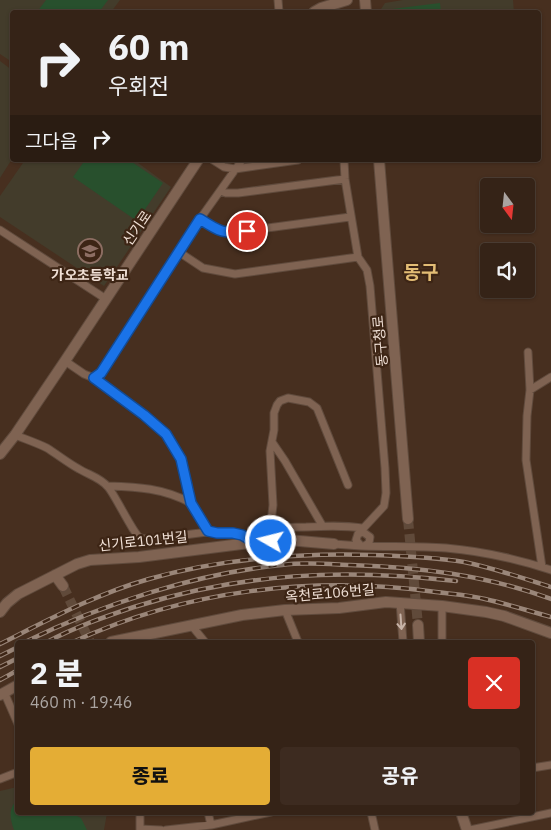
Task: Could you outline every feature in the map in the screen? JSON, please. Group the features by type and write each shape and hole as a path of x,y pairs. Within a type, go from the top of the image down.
{"street":[{"path":"318,10 347,0"},
{"name":"신기로","path":"0,454 65,361 197,162"},
{"path":"216,162 224,167 236,169 284,162"},
{"path":"94,378 101,373 200,219 241,162"},
{"path":"334,544 349,541 359,533 384,506 386,494 370,286 367,270 358,257 350,217 344,162"},
{"name":"동구청로","path":"379,162 408,519"},
{"path":"221,191 238,193 345,179"},
{"path":"200,219 220,231 229,233 350,217"},
{"path":"0,230 106,299"},
{"path":"179,252 203,268 235,274 358,257"},
{"path":"528,352 530,390 527,416 526,460 542,567"},
{"path":"65,361 84,374 94,378 166,434 181,459 191,503 208,531"},
{"path":"530,390 551,377"},
{"path":"265,541 270,531 273,505 270,451 274,412 280,401 288,398 310,402 317,408 348,485"},
{"path":"15,435 46,448 69,464 101,480 117,499 133,529 141,538 178,537 208,531 242,535 254,542"},
{"path":"272,442 322,525"},
{"path":"108,486 139,487 174,494 191,503"},
{"path":"363,546 369,543 370,521"},
{"path":"270,531 279,528 346,525 359,533 363,532 381,546"},
{"path":"359,533 357,542 363,546"},
{"name":"신기로101번길","path":"0,612 7,602 18,594 90,560 139,557 265,541 288,540 334,544"},
{"path":"334,544 446,548 476,552 551,570"},
{"path":"55,575 63,586"},
{"name":"옥천로106번길","path":"121,640 242,615 285,610 339,608 386,602 442,606 504,616 551,634"},
{"path":"400,602 403,640"},
{"path":"442,606 442,640"},
{"path":"285,610 297,640"},
{"path":"418,624 419,640"},
{"path":"192,626 203,640"},
{"path":"15,687 2,694 15,718"},
{"path":"535,768 551,765"},
{"path":"0,779 15,773"},
{"path":"462,815 469,830 551,814"},
{"path":"140,815 140,829 161,830"},
{"path":"209,815 211,825"},
{"path":"166,830 211,825 256,815"},
{"path":"372,815 375,830"}],"shaded area":[{"path":"0,0 120,0 112,10 10,10 10,61 0,54"},
{"path":"403,0 513,0 514,10 381,10 385,3"},
{"path":"0,61 10,68 10,162 0,178"},
{"name":"가오초등학교","path":"24,162 137,162 171,187 104,286 0,217 0,196"},
{"path":"15,787 15,815 107,815 104,830 0,830 0,791"}],"green space":[{"path":"46,0 108,0 100,10 38,10"},
{"path":"440,3 441,10 392,10"},
{"path":"84,162 132,162 163,183 137,221 73,177"},
{"path":"14,803 15,815 75,815 81,818 87,830 14,830 11,814"}],"tunnel":[{"path":"408,519 418,625"},
{"path":"63,586 89,640"}],"railway":[{"path":"0,644 73,608 129,585 204,566 260,558 345,555 441,559 486,567 551,587"},
{"path":"29,640 117,603 183,583 250,569 290,564 376,566 427,570 477,578 551,599"},
{"path":"51,640 79,627 134,607 174,596 254,580 294,576 374,575 456,581"},
{"path":"78,640 116,624 160,610 205,599 251,591 297,587 344,585 390,587 460,595 493,601 551,617"},
{"path":"0,656 15,648"},
{"path":"0,667 15,660"},
{"path":"0,680 15,672"}],"place":[{"name":"가오초등학교","path":"90,251"}],"district":[{"name":"동구","path":"421,272"}],"route":[{"path":"247,231 229,233 220,231 200,219 101,373 94,378 166,434 181,459 191,503 208,531 242,535 254,542 271,541"}]}
